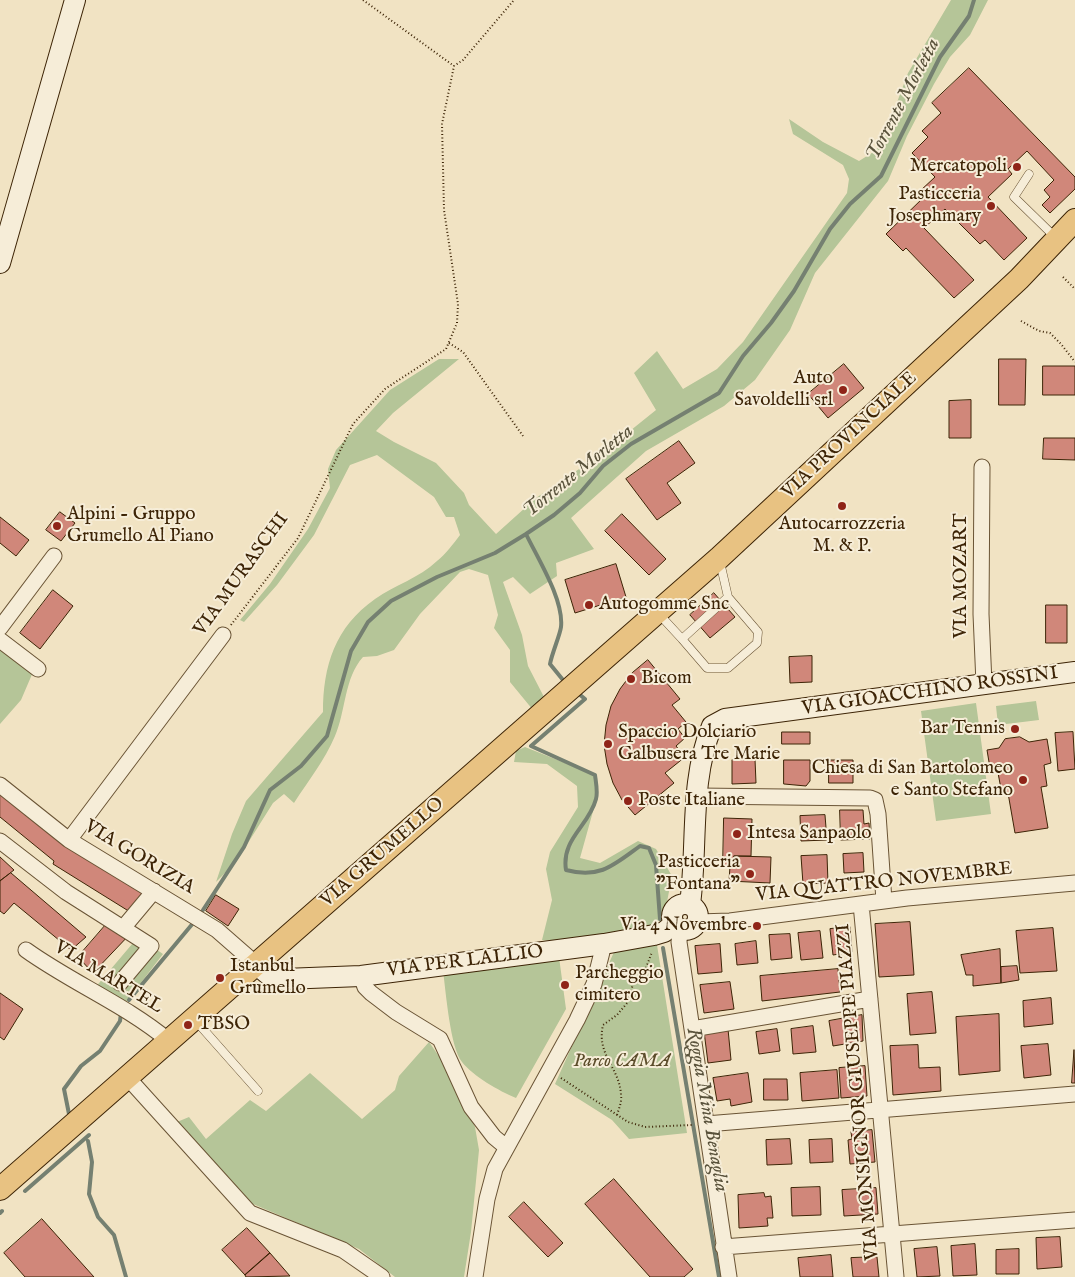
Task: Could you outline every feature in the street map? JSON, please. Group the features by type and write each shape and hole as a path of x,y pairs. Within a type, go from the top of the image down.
{"main road":[{"name":"VIA PROVINCIALE","path":"637,628 719,558 1019,279 1075,220"},
{"name":"VIA GRUMELLO","path":"0,1189 257,965 637,628"}],"street":[{"path":"0,263 75,0"},
{"name":"VIA MOZART","path":"982,467 981,614 984,684"},
{"path":"0,628 54,556"},
{"name":"VIA MURASCHI","path":"70,840 223,635"},
{"path":"0,640 38,669"},
{"name":"VIA GIOACCHINO ROSSINI","path":"698,796 712,726 725,719 1075,672"},
{"name":"VIA GORIZIA","path":"0,785 70,840 217,930 257,965"},
{"path":"729,1277 702,1124 692,1029 679,942 685,920 698,796 870,798 875,800 878,806 884,901"},
{"path":"0,841 66,892 152,946 120,983"},
{"name":"VIA QUATTRO NOVEMBRE","path":"685,920 730,921 884,901 1075,883"},
{"path":"123,928 154,891"},
{"name":"VIA MONSIGNOR GIUSEPPE PIAZZI","path":"861,904 896,1277"},
{"name":"VIA PER LALLIO","path":"257,965 269,975 284,979 361,976 604,944 654,935 664,932 685,920"},
{"path":"475,1277 487,1199 496,1169 506,1147 577,1020 594,984 604,944"},
{"name":"VIA MARTEL","path":"26,950 55,971 123,1008 170,1041"},
{"path":"361,976 365,987 371,993 396,1012 440,1039 471,1107 494,1137 506,1147"},
{"path":"692,1029 870,999"},
{"path":"128,1078 250,1213 343,1250 382,1277"},
{"path":"702,1124 1075,1094"},
{"path":"723,1247 1075,1220"}],"lane":[{"path":"1029,174 1014,197 1056,239"},
{"path":"656,612 707,668 728,668 757,643 758,632 728,597 719,558"},
{"path":"682,639 728,597"},
{"path":"194,1019 258,1091"}],"path":[{"path":"363,0 454,66"},
{"path":"514,0 463,60 454,66 442,124 444,210 458,304 457,323 449,343 463,352 523,436"},
{"path":"1063,277 1075,289"},
{"path":"1022,321 1039,331 1050,333 1075,362"},
{"name":"VIA MURASCHI","path":"223,635 298,538 353,424 385,388 446,348 449,343"},
{"path":"617,1114 622,1098 620,1086 602,1048 600,1037 603,1025 617,1015 628,1002 633,984 646,968 655,944 654,935"},
{"path":"550,1071 628,1122 645,1127 681,1127 702,1124"}],"green space":[{"path":"951,0 988,0 970,35 950,57 934,84 907,136 888,181 815,273 790,330 755,380 724,406 646,451 571,518 594,549 556,563 557,576 530,594 513,577 503,582 522,635 528,666 544,697 533,710 510,682 510,650 494,628 498,615 488,575 469,569 460,572 420,614 394,650 377,656 363,657 352,675 335,736 316,770 294,803 284,794 273,803 236,862 216,882 232,834 246,801 323,712 329,663 341,635 350,622 375,599 430,567 449,549 460,535 454,517 446,517 434,497 377,455 350,465 314,535 277,585 244,622 240,620 270,584 308,529 330,488 328,469 336,450 390,390 439,359 459,359 393,413 376,431 436,463 464,493 469,505 496,534 536,498 600,455 656,410 634,373 657,351 683,389 717,369 743,342 847,193 849,179 843,165 793,134 789,119 823,142 859,161 875,151 884,137 908,73"},
{"path":"0,638 36,665 21,700 0,724"},
{"path":"1036,701 1039,720 998,725 996,706"},
{"path":"976,703 991,814 936,821 921,711"},
{"path":"525,747 595,775 597,797 580,858 600,863 638,841 656,849 672,876 666,907 653,930 561,942 542,940 552,900 546,869 550,852 578,807 577,786 547,764 514,762 516,751"},
{"path":"138,937 163,954 123,1006 94,989"},
{"name":"Parco CAMA","path":"657,945 687,1133 629,1139 612,1120 555,1084 614,952"},
{"path":"559,957 566,1009 516,1098 487,1083 462,1062 454,1044 443,971"},
{"path":"429,1042 452,1075 475,1127 479,1150 471,1232 464,1277 395,1277 359,1249 253,1204 177,1122 189,1117 206,1139 250,1100 266,1111 310,1073 362,1119 395,1090 399,1076"}],"building":[{"path":"969,68 1075,177 1075,189 1050,213 1042,205 1050,197 1044,190 1054,180 1027,151 1008,169 1012,174 988,197 1027,238 1004,260 985,240 980,244 945,209 924,228 974,280 954,298 906,248 903,251 886,234 925,196 920,191 935,177 912,153 928,137 922,131 941,113 932,103"},
{"path":"999,359 1026,359 1025,405 999,405"},
{"path":"844,364 864,388 828,418 808,394"},
{"path":"1043,366 1075,366 1075,395 1043,395"},
{"path":"971,400 971,438 949,438 949,401"},
{"path":"1044,438 1075,438 1075,460 1043,459"},
{"path":"679,441 695,463 667,483 681,503 657,520 626,479"},
{"path":"60,512 75,523 61,541 46,530"},
{"path":"622,514 666,559 649,575 605,531"},
{"path":"0,517 29,540 16,556 0,543"},
{"path":"616,564 626,597 575,613 565,580"},
{"path":"53,590 73,606 40,649 20,633"},
{"path":"714,593 735,617 710,638 690,615"},
{"path":"1046,605 1067,605 1067,643 1046,643"},
{"path":"812,656 812,682 790,683 789,657"},
{"path":"648,660 680,699 672,705 686,722 678,729 685,738 676,746 685,757 665,773 674,783 635,815 622,800 613,783 604,745 606,725 611,706 620,689 632,673"},
{"path":"782,732 810,732 810,744 782,744"},
{"path":"1073,732 1075,769 1058,771 1055,733"},
{"name":"Chiesa di San Bartolomeo e Santo Stefano","path":"1020,737 1029,742 1047,739 1051,763 1044,765 1047,786 1041,787 1048,828 1015,833 1008,793 1002,794 998,773 991,774 987,750 999,748 1005,739"},
{"path":"755,759 756,783 732,784 732,760"},
{"path":"784,760 810,760 810,781 806,786 784,784"},
{"path":"829,760 853,760 853,783 829,783"},
{"path":"0,788 151,893 135,915 53,864 54,861 0,817"},
{"path":"840,810 863,810 864,824 869,823 870,839 841,840"},
{"path":"825,815 827,840 801,841 800,816"},
{"path":"724,818 752,819 751,856 734,856 733,866 723,866"},
{"path":"863,853 864,872 844,873 843,854"},
{"path":"827,855 828,883 803,884 801,856"},
{"path":"734,856 771,857 770,883 729,881 730,866 733,866"},
{"path":"0,857 14,870 0,881"},
{"path":"11,873 86,937 71,950 14,903 4,914 0,911 0,881"},
{"path":"216,895 239,909 228,926 206,911"},
{"path":"110,920 131,933 93,973 78,957"},
{"path":"910,922 914,975 879,977 875,924"},
{"path":"850,927 852,952 833,955 830,929"},
{"path":"1053,928 1057,971 1020,973 1016,931"},
{"path":"820,931 823,958 801,960 798,933"},
{"path":"790,934 792,958 771,960 769,935"},
{"path":"756,941 758,963 737,965 735,944"},
{"path":"720,944 722,972 698,974 695,946"},
{"path":"1000,949 1001,983 973,986 973,975 966,975 961,955"},
{"path":"1017,966 1019,980 1001,983 1001,967"},
{"path":"838,969 840,992 762,1001 760,976"},
{"path":"730,982 734,1009 704,1013 700,985"},
{"path":"932,992 936,1033 910,1035 907,994"},
{"path":"0,993 23,1009 4,1040 0,1037"},
{"path":"1051,998 1053,1024 1024,1027 1023,1001"},
{"path":"999,1014 1000,1071 959,1075 956,1017"},
{"path":"862,1015 863,1041 833,1046 829,1021"},
{"path":"813,1026 816,1052 793,1054 791,1029"},
{"path":"728,1029 731,1060 708,1063 704,1031"},
{"path":"777,1029 780,1051 759,1054 756,1032"},
{"path":"1048,1044 1051,1075 1024,1078 1021,1046"},
{"path":"918,1045 919,1068 940,1067 941,1091 893,1095 890,1046"},
{"path":"1074,1050 1075,1083 1072,1083"},
{"path":"865,1066 867,1096 841,1098 839,1068"},
{"path":"837,1070 839,1098 802,1101 800,1073"},
{"path":"748,1073 752,1102 731,1106 730,1099 717,1101 713,1078"},
{"path":"764,1079 787,1079 788,1100 764,1100"},
{"path":"872,1130 875,1162 850,1164 848,1140 852,1139 851,1132"},
{"path":"790,1139 792,1164 767,1165 766,1140"},
{"path":"832,1139 833,1162 810,1163 809,1140"},
{"path":"614,1179 693,1269 684,1277 650,1277 585,1204"},
{"path":"820,1187 821,1215 792,1216 791,1188"},
{"path":"876,1188 878,1214 844,1216 842,1190"},
{"path":"764,1193 765,1197 771,1196 773,1218 767,1218 768,1226 739,1228 738,1195"},
{"path":"524,1202 563,1243 548,1257 509,1217"},
{"path":"42,1219 94,1277 25,1277 4,1253"},
{"path":"247,1228 270,1253 245,1275 222,1250"},
{"path":"1060,1237 1062,1267 1037,1269 1036,1238"},
{"path":"975,1244 977,1275 953,1276 951,1246"},
{"path":"937,1247 940,1276 917,1277 914,1249"},
{"path":"1019,1249 1019,1274 996,1274 996,1250"},
{"path":"270,1253 290,1276 246,1277 245,1275"},
{"path":"831,1255 833,1277 800,1277 798,1258"},
{"path":"877,1257 879,1277 853,1277 851,1258"}],"waterway":[{"name":"Torrente Morletta","path":"203,910 244,847 270,790 301,766 327,736 351,651 368,622 391,601 437,577 495,553 526,534 554,515 580,493 603,466 631,444 719,393 743,356 771,323 794,291 830,229 850,204 881,176 940,57 969,16 974,0"},
{"name":"Roggia Mina Benaglia","path":"526,534 549,580 561,616 561,627 550,664 563,680"},
{"name":"Roggia Mina Benaglia","path":"579,694 585,699 531,746 595,775 596,799 588,817 571,841 566,859 566,870 588,873 606,869 640,846 649,848 656,865 660,919"},
{"name":"Torrente Morletta","path":"129,1000 194,922"},
{"name":"Roggia Mina Benaglia","path":"663,948 719,1277"},
{"name":"Torrente Morletta","path":"69,1114 64,1089 81,1066 100,1051 120,1021 121,1013"},
{"path":"25,1191 89,1135"},
{"name":"Torrente Morletta","path":"88,1141 92,1162 89,1194 98,1217 114,1235 126,1277"}],"place":[{"name":"Mercatopoli","path":"1017,167"},
{"name":"Pasticceria Josephmary","path":"991,206"},
{"name":"Auto Savoldelli srl","path":"843,390"},
{"name":"Autocarrozzeria M. & P.","path":"842,506"},
{"name":"Alpini - Gruppo Grumello Al Piano","path":"57,526"},
{"name":"Autogomme Snc","path":"589,605"},
{"name":"Bicom","path":"631,679"},
{"name":"Bar Tennis","path":"1015,729"},
{"name":"Spaccio Dolciario Galbusera Tre Marie","path":"608,744"},
{"name":"Chiesa di San Bartolomeo e Santo Stefano","path":"1023,780"},
{"name":"Poste Italiane","path":"628,801"},
{"name":"Intesa Sanpaolo","path":"737,834"},
{"name":"Pasticceria \"Fontana\"","path":"750,874"},
{"name":"Via 4 Novembre","path":"757,926"},
{"name":"Istanbul Grumello","path":"220,978"},
{"name":"Parcheggio cimitero","path":"565,985"},
{"name":"TBSO","path":"188,1025"}]}
